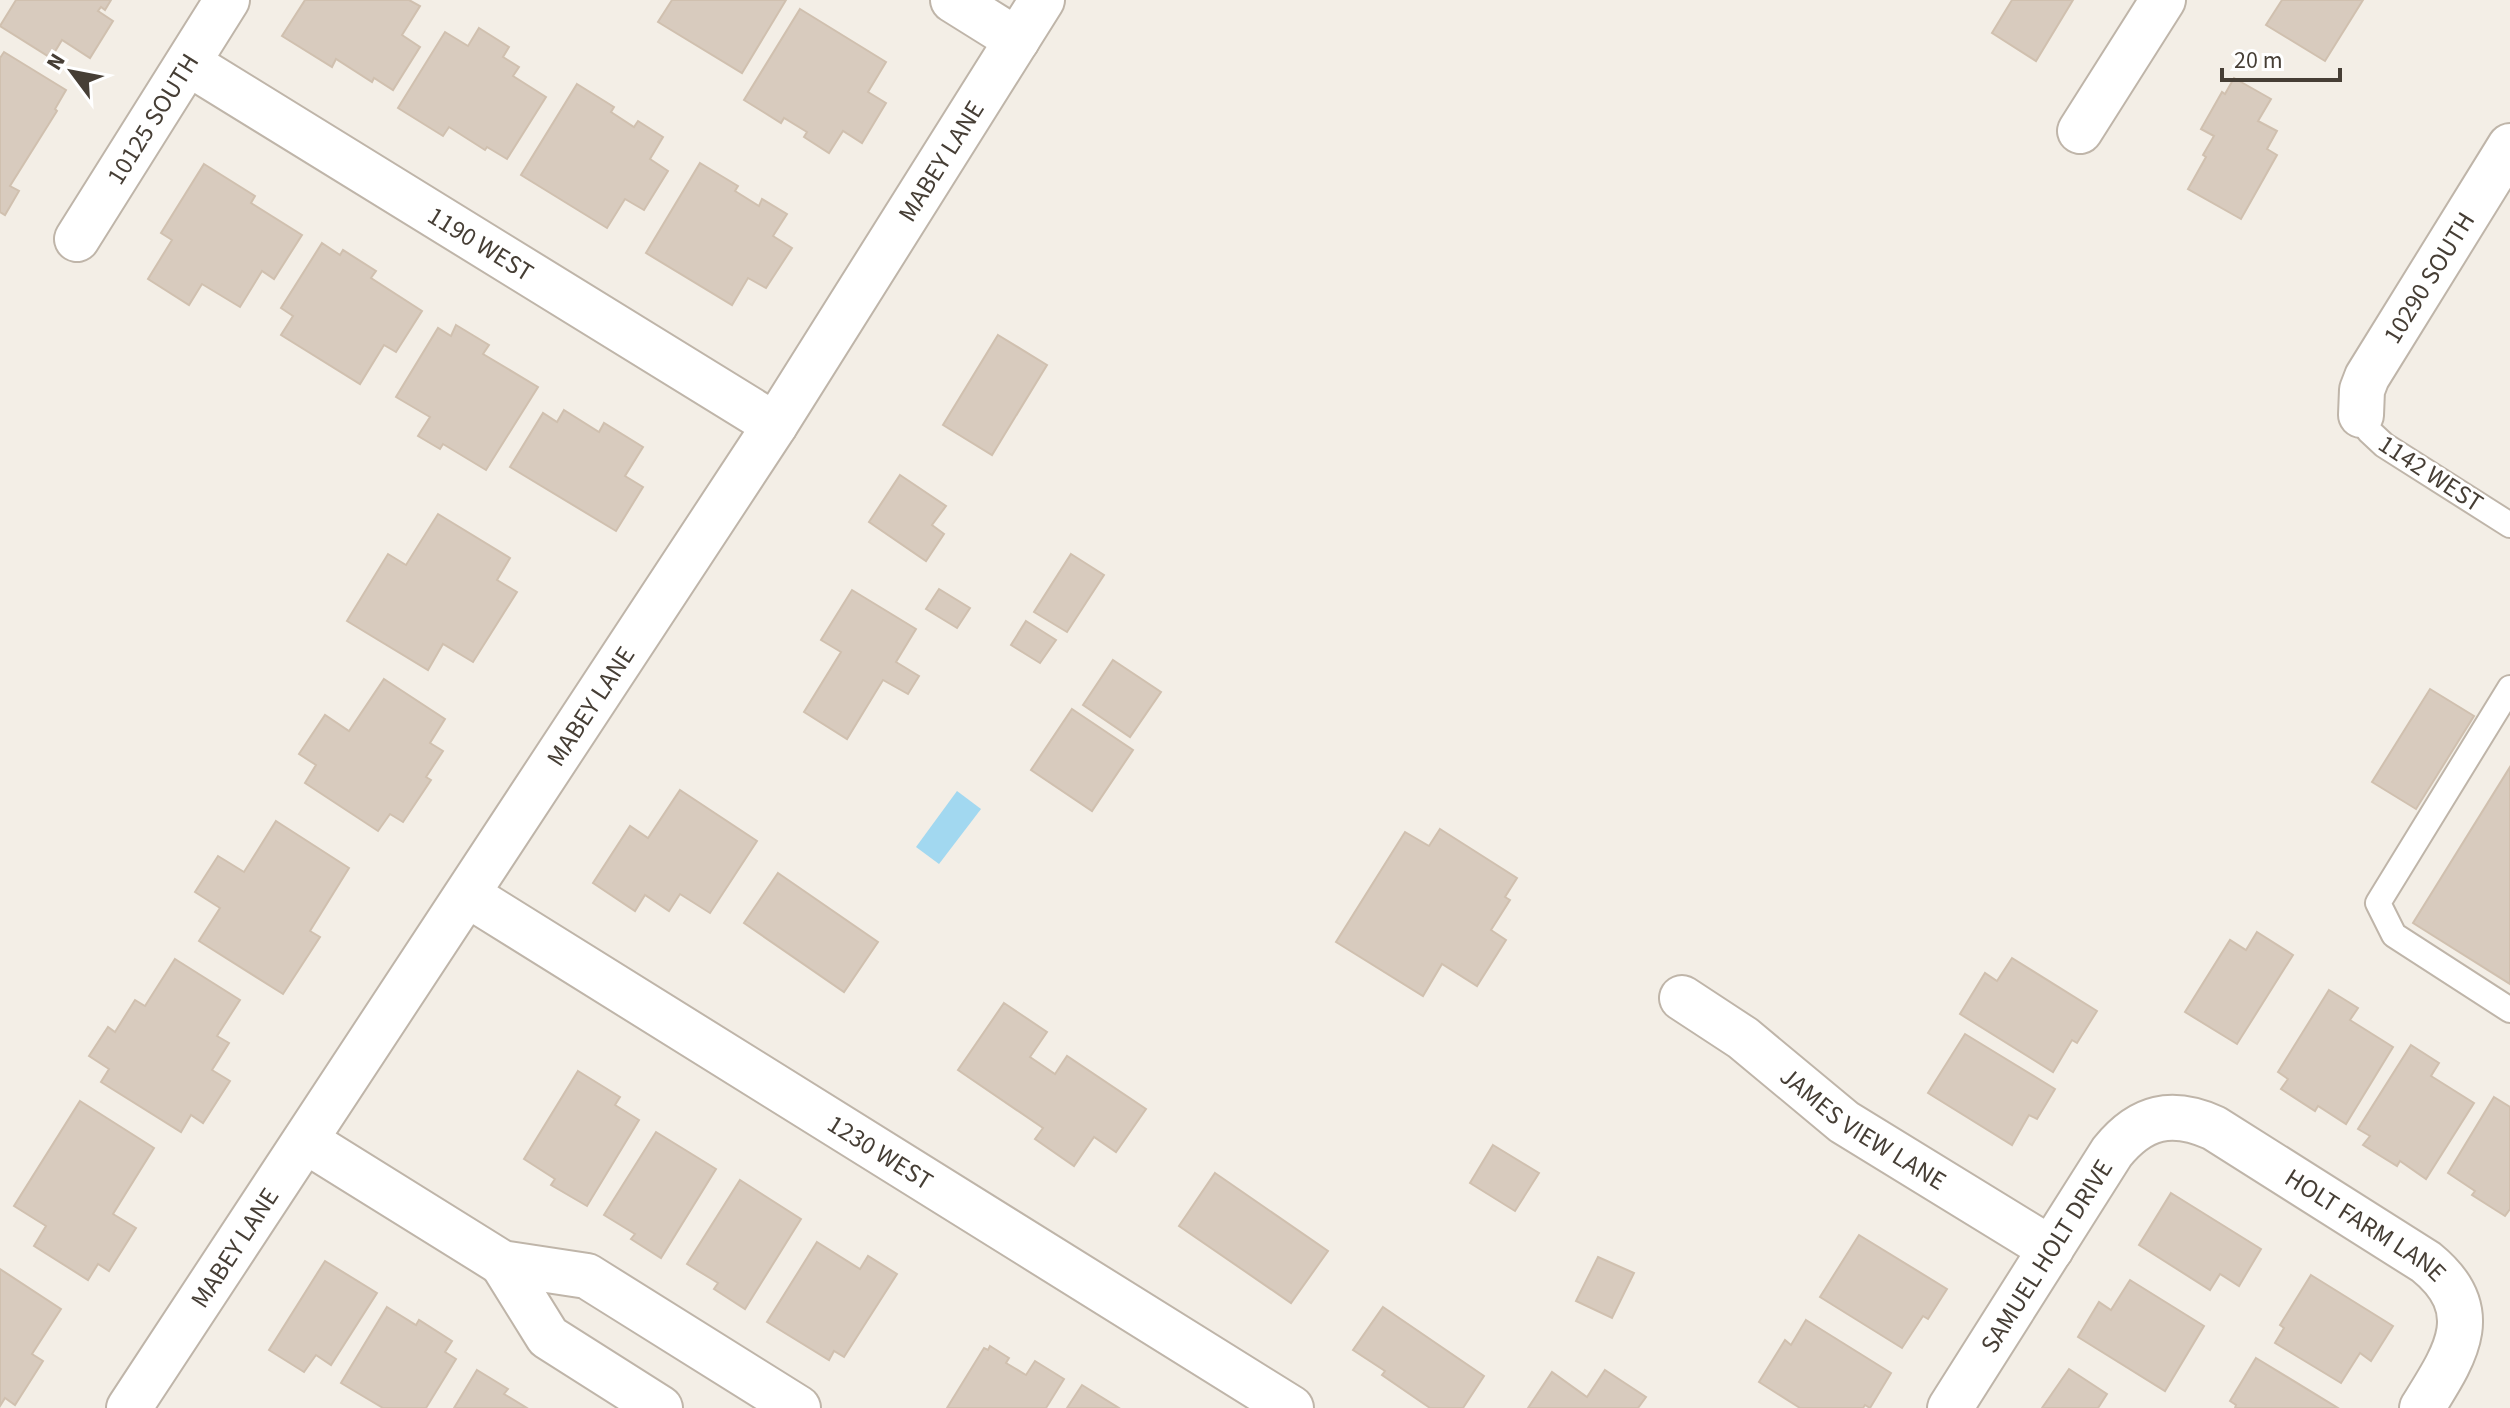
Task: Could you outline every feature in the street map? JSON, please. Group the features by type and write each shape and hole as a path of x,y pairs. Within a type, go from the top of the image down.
{"street":[{"name":"10125 SOUTH","path":"77,239 227,0"},
{"path":"953,0 1017,40"},
{"name":"MABEY LANE","path":"129,1408 775,425 1042,0"},
{"path":"2080,131 2163,0"},
{"name":"1190 WEST","path":"188,63 775,425"},
{"name":"10290 SOUTH","path":"2361,415 2362,390 2367,377 2510,146"},
{"name":"1230 WEST","path":"468,895 1291,1408"},
{"name":"JAMES VIEW LANE","path":"1682,998 1743,1038 1844,1122 2051,1249"},
{"name":"HOLT FARM LANE","path":"2158,1119 2177,1117 2196,1120 2214,1128 2441,1274 2456,1299 2461,1328 2450,1365 2422,1408"},
{"name":"SAMUEL HOLT DRIVE","path":"1950,1408 2118,1145 2140,1126 2158,1119"},
{"path":"306,1141 502,1263 587,1276 798,1408"},
{"path":"502,1263 548,1337 660,1408"}],"lane":[{"name":"1142 WEST","path":"2361,415 2369,431 2384,445 2510,525"},
{"path":"2510,688 2378,903 2394,935 2510,1010"}],"water":[{"path":"957,791 981,809 939,864 916,847"}],"building":[{"path":"16,0 111,0 105,10 101,7 98,11 113,21 90,58 62,40 51,58 0,26"},
{"path":"305,0 409,0 420,6 402,35 420,47 393,90 374,78 372,82 336,59 332,67 282,36"},
{"path":"672,0 786,0 742,73 658,22"},
{"path":"2012,0 2073,0 2036,61 1992,33"},
{"path":"2282,0 2363,0 2325,61 2266,25"},
{"path":"800,9 886,62 868,92 886,103 862,143 843,131 829,153 804,137 807,132 784,118 781,123 744,100"},
{"path":"479,28 509,47 503,57 519,67 513,76 546,97 507,159 487,147 485,150 449,127 443,136 398,108 445,32 468,46"},
{"path":"4,52 66,90 55,109 57,111 10,186 19,191 5,215 0,212 0,58"},
{"path":"2234,78 2271,99 2258,121 2277,131 2267,149 2277,155 2241,219 2188,189 2214,136 2201,129 2222,92 2225,94"},
{"path":"577,84 614,107 611,112 634,127 638,121 663,137 650,159 668,171 644,210 625,199 607,228 521,175"},
{"path":"700,163 738,186 735,191 759,206 762,199 787,214 773,236 792,248 766,288 748,278 732,305 646,253"},
{"path":"204,164 255,196 251,203 302,235 274,279 262,271 240,307 202,284 189,305 148,279 172,240 161,233"},
{"path":"322,243 340,255 343,250 376,271 371,278 422,311 396,352 384,345 360,384 281,335 293,316 281,308"},
{"path":"456,325 489,345 483,354 538,387 486,470 443,444 440,449 418,436 430,417 396,397 438,328 451,336"},
{"path":"998,335 1047,365 992,455 943,425"},
{"path":"564,410 599,432 604,423 643,447 625,476 643,487 616,531 510,467 543,413 557,422"},
{"path":"900,475 946,506 932,525 944,534 926,561 869,522"},
{"path":"438,514 510,558 497,580 517,592 473,662 443,644 428,670 347,621 388,554 406,565"},
{"path":"1071,554 1104,575 1067,632 1034,612"},
{"path":"939,589 970,608 957,628 926,609"},
{"path":"852,590 916,629 896,662 919,676 908,694 883,680 847,739 804,712 841,652 821,640"},
{"path":"1026,621 1056,640 1040,663 1011,645"},
{"path":"1113,660 1161,692 1130,737 1083,705"},
{"path":"384,679 445,719 430,743 443,751 426,777 431,780 403,822 390,814 378,831 305,783 316,765 299,754 325,715 349,731"},
{"path":"2430,689 2474,716 2416,809 2372,782"},
{"path":"1072,709 1133,750 1092,811 1031,770"},
{"path":"2510,767 2510,984 2413,923"},
{"path":"680,790 757,841 710,913 680,894 669,911 645,895 635,911 593,883 630,826 648,838"},
{"path":"276,821 349,868 310,931 320,937 283,994 199,941 220,908 195,892 218,856 244,872"},
{"path":"1440,829 1517,878 1505,897 1510,900 1491,930 1506,940 1477,986 1442,964 1423,996 1336,942 1405,832 1429,846"},
{"path":"778,873 878,942 844,992 744,923"},
{"path":"2257,932 2293,955 2237,1044 2185,1012 2230,940 2246,950"},
{"path":"2012,958 2097,1011 2077,1043 2072,1040 2053,1072 1960,1014 1985,973 1997,981"},
{"path":"175,959 240,1000 217,1036 229,1043 212,1070 230,1081 203,1123 191,1115 181,1132 101,1082 109,1069 89,1056 108,1027 115,1032 135,1000 145,1006"},
{"path":"2329,990 2358,1008 2350,1020 2393,1047 2346,1124 2318,1106 2315,1111 2281,1089 2288,1079 2278,1072"},
{"path":"1004,1003 1047,1032 1030,1057 1055,1074 1067,1056 1146,1109 1116,1152 1094,1137 1074,1166 1035,1139 1043,1128 958,1070"},
{"path":"1965,1034 2055,1089 2037,1119 2029,1115 2012,1145 1928,1093"},
{"path":"2411,1045 2439,1063 2431,1076 2474,1103 2426,1179 2400,1161 2397,1166 2363,1145 2370,1136 2358,1129"},
{"path":"578,1071 620,1097 615,1105 639,1120 587,1206 551,1185 555,1179 524,1159"},
{"path":"2494,1097 2510,1107 2510,1209 2505,1216 2472,1195 2475,1191 2448,1173"},
{"path":"80,1101 154,1148 113,1214 136,1228 109,1271 98,1264 88,1280 34,1246 46,1226 14,1206"},
{"path":"656,1132 716,1169 661,1258 631,1239 635,1234 604,1215"},
{"path":"1493,1145 1539,1173 1515,1211 1470,1183"},
{"path":"1215,1173 1328,1251 1291,1303 1179,1226"},
{"path":"740,1180 801,1219 745,1309 714,1289 718,1283 687,1264"},
{"path":"2171,1193 2261,1249 2239,1286 2220,1274 2210,1290 2139,1245"},
{"path":"1859,1235 1947,1289 1928,1319 1923,1316 1902,1348 1820,1297"},
{"path":"817,1242 860,1269 868,1256 897,1274 844,1357 834,1351 829,1360 767,1322"},
{"path":"1598,1257 1634,1273 1612,1318 1576,1301"},
{"path":"325,1261 377,1293 331,1365 316,1355 304,1372 269,1350"},
{"path":"0,1269 61,1309 32,1354 43,1361 15,1405 5,1398 0,1406"},
{"path":"2311,1275 2393,1326 2371,1361 2360,1353 2341,1383 2275,1343 2284,1328 2280,1325"},
{"path":"2130,1280 2204,1326 2165,1391 2078,1337 2099,1302 2111,1310"},
{"path":"387,1307 416,1325 419,1320 452,1341 445,1352 456,1359 426,1408 383,1408 341,1383"},
{"path":"1383,1307 1484,1376 1463,1408 1430,1408 1382,1375 1385,1371 1353,1350"},
{"path":"1806,1320 1891,1373 1870,1408 1865,1405 1863,1408 1800,1408 1759,1382 1785,1340 1791,1345"},
{"path":"990,1346 1009,1358 1006,1363 1026,1375 1035,1361 1064,1379 1046,1408 947,1408 984,1348 988,1350"},
{"path":"2256,1358 2338,1408 2235,1408 2236,1405 2230,1401"},
{"path":"2069,1369 2107,1394 2098,1408 2042,1408"},
{"path":"477,1370 508,1389 504,1394 527,1408 454,1408"},
{"path":"1605,1370 1646,1397 1638,1408 1528,1408 1552,1372 1587,1397"},
{"path":"1082,1385 1119,1408 1067,1408"}]}
